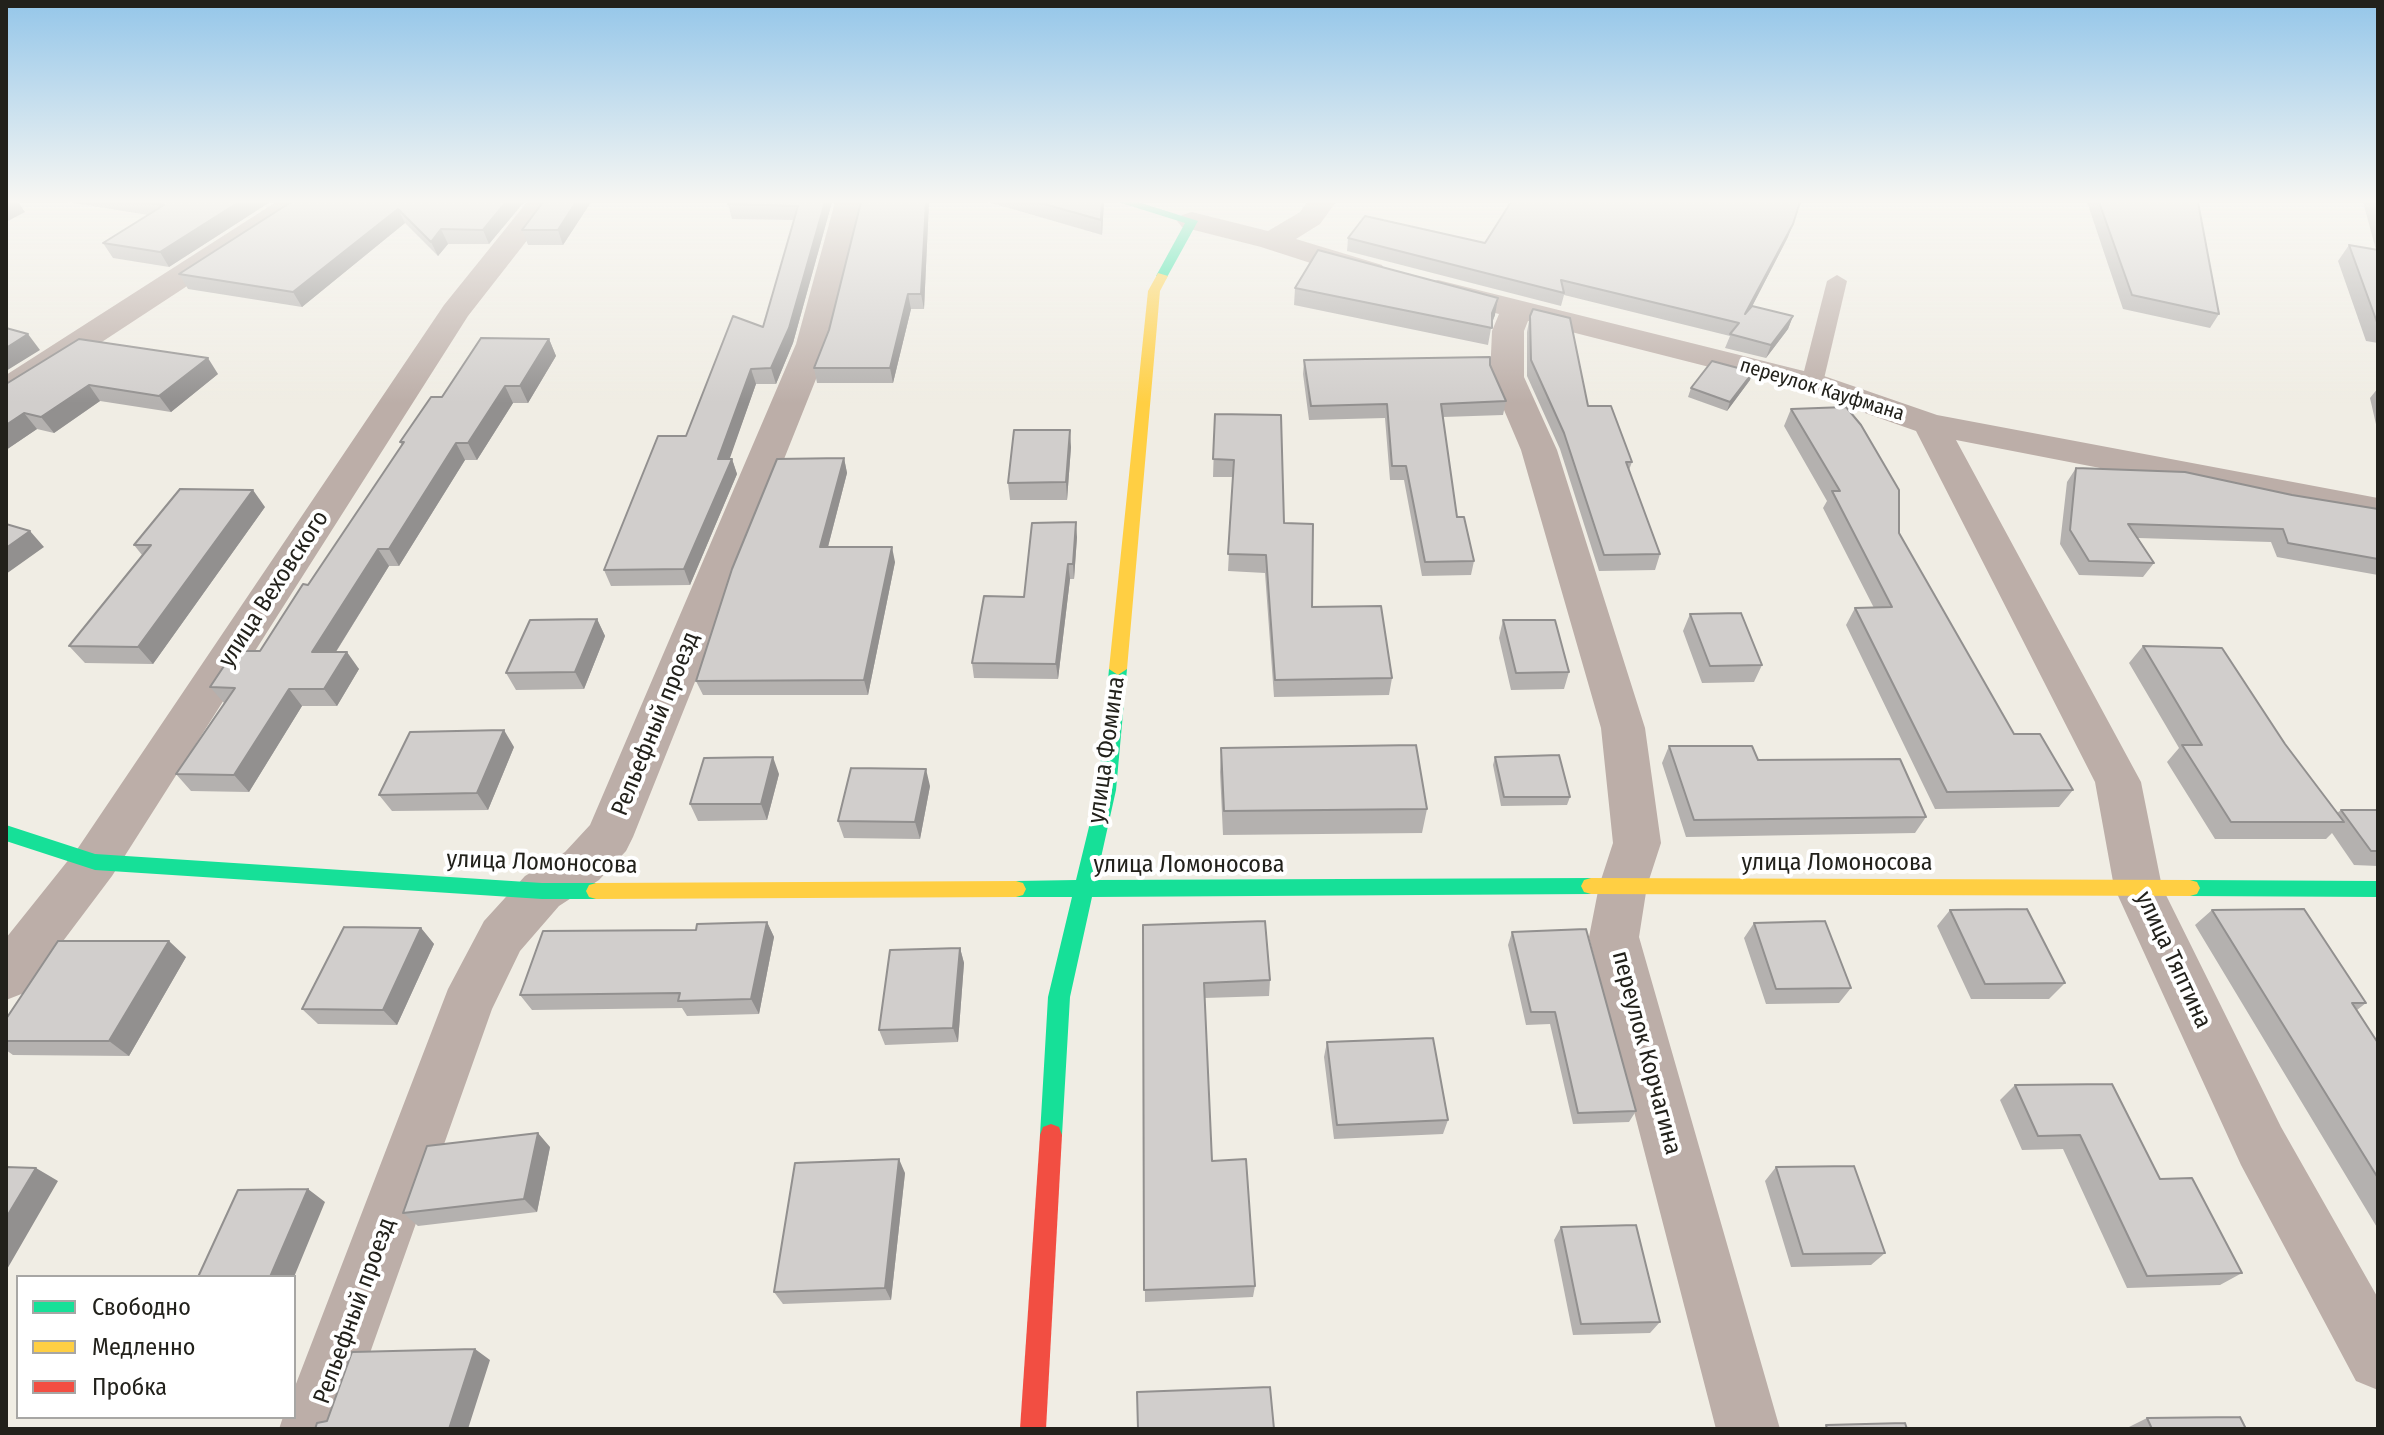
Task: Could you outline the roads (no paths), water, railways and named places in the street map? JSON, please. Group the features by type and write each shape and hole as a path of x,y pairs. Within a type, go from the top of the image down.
{"street":[{"path":"6,390 193,269"},
{"name":"улица Веховского","path":"6,977 95,862 455,312 489,269"},
{"name":"Рельефный проезд","path":"311,1429 467,1006 502,936 542,891 582,866 609,837 813,344 833,269"},
{"name":"улица Фомина","path":"1033,1429 1059,997 1107,790 1154,291 1166,269"},
{"name":"переулок Кауфмана","path":"1362,269 1812,383 1930,424 2378,510"},
{"name":"переулок Корчагина","path":"1517,309 1508,331 1507,377 1539,450 1623,728 1637,843 1623,886 1614,937 1748,1429"},
{"name":"улица Тяптина","path":"1930,424 2118,782 2138,887 2261,1146 2378,1359"},
{"name":"улица Ломоносова","path":"6,833 95,862 542,891 1623,886 2378,889"}],"lane":[{"path":"1812,383 1837,281"}]}
